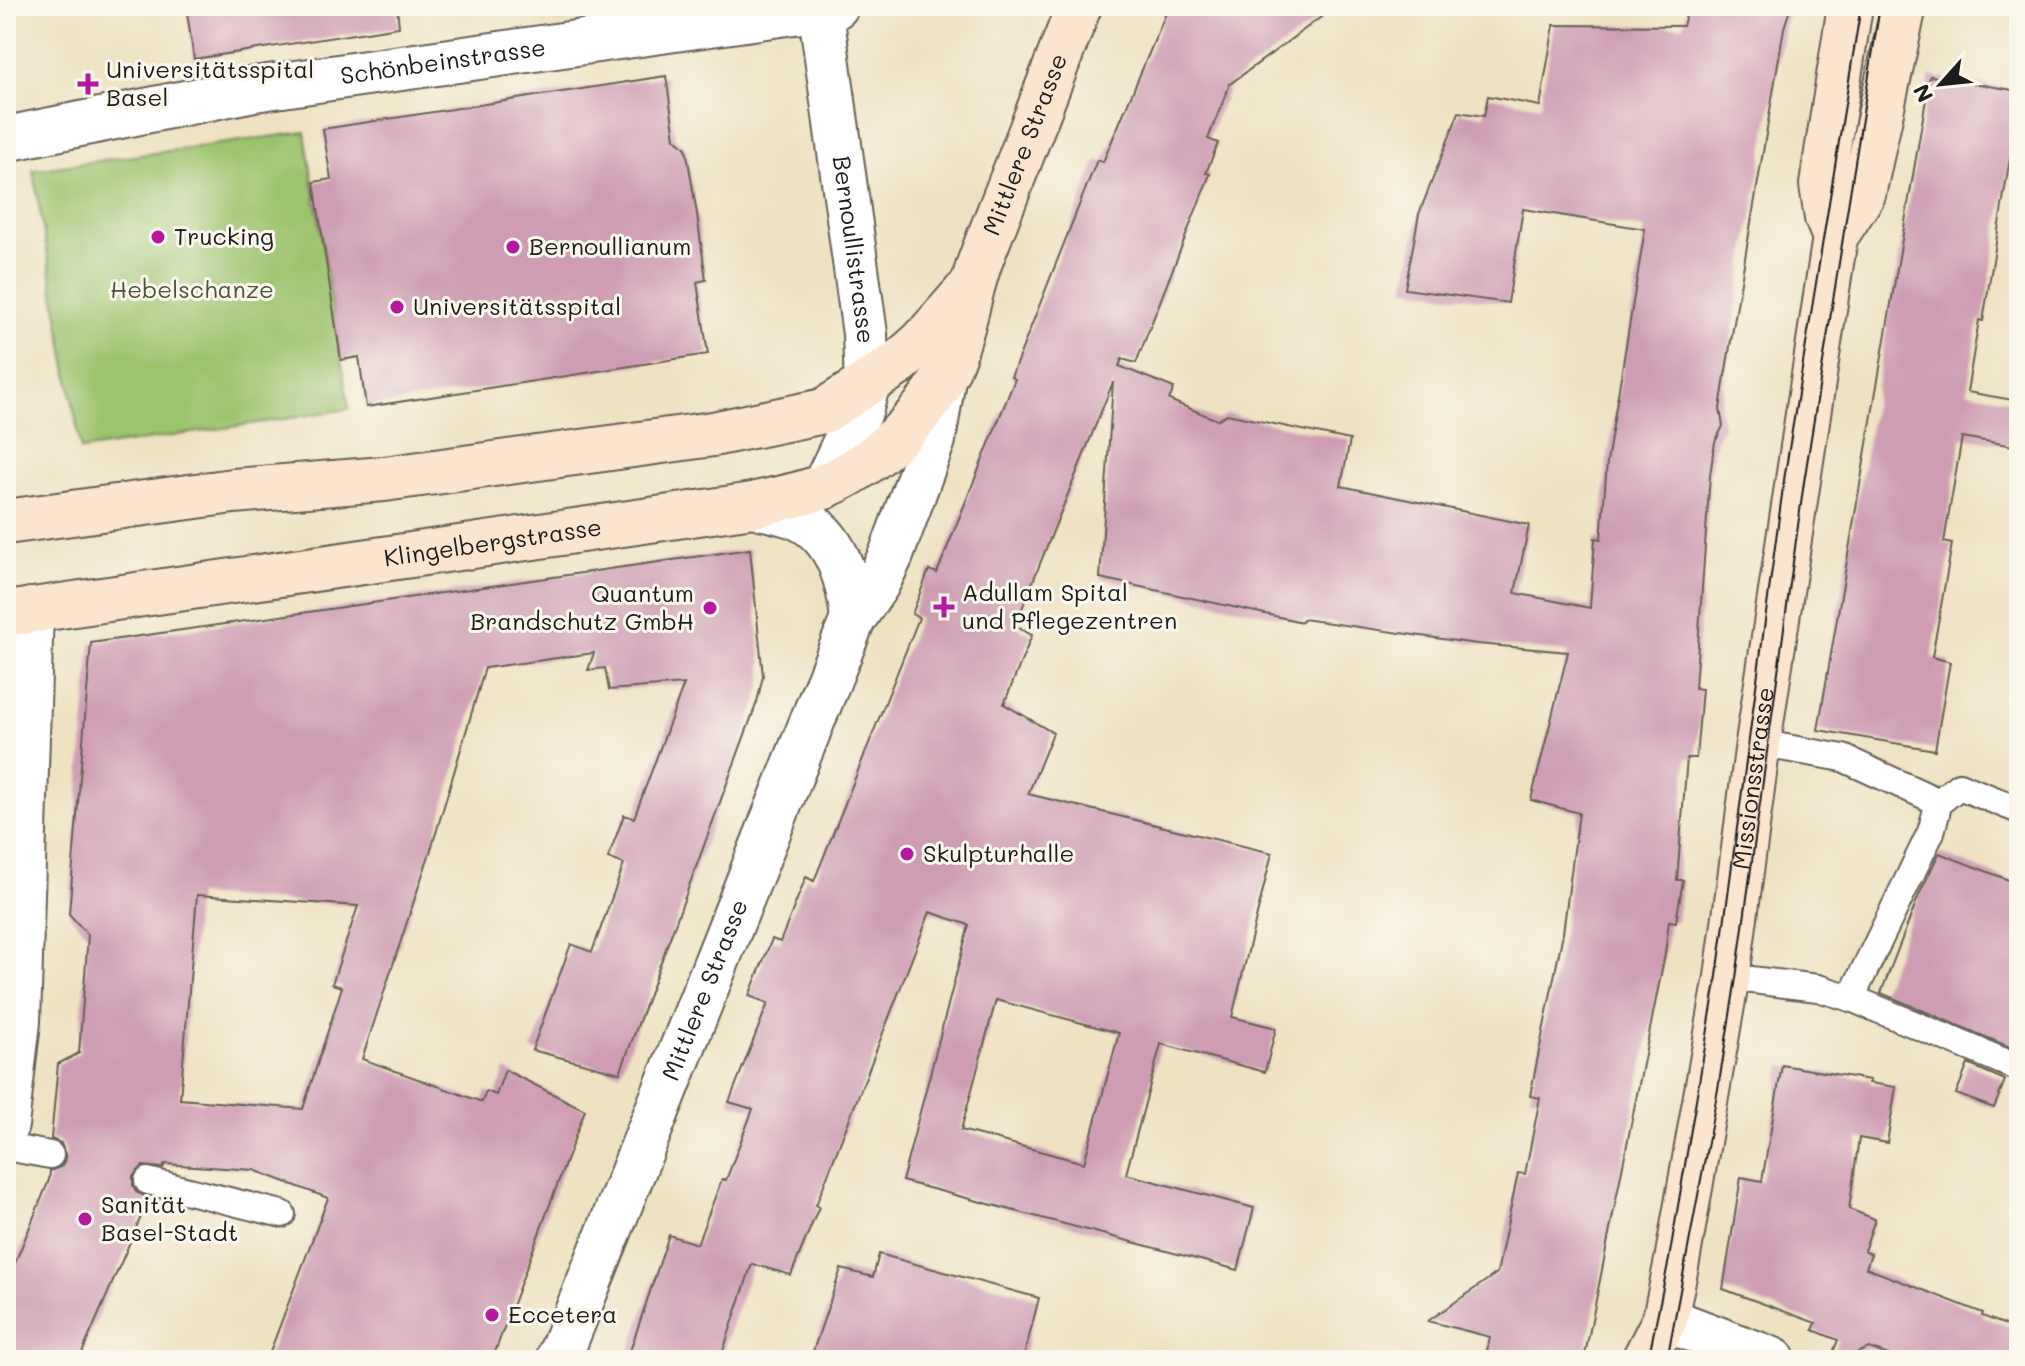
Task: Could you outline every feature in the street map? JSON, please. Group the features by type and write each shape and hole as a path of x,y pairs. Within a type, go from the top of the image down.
{"main road":[{"name":"Mittlere Strasse","path":"942,385 953,358 971,285 1079,6"},
{"name":"Missionsstrasse","path":"1835,237 1827,218 1822,185 1850,6"},
{"name":"Missionsstrasse","path":"1644,1360 1669,1339 1677,1261 1727,977 1758,743 1835,237 1863,194 1904,6"},
{"name":"Mittlere Strasse","path":"867,386 922,342 971,285"},
{"name":"Klingelbergstrasse","path":"18,612 753,505 824,487 869,460 910,424 942,385"},
{"path":"6,522 233,491 384,479 713,434 824,411 867,386"}],"street":[{"name":"Schönbeinstrasse","path":"6,139 254,89 825,7"},
{"name":"Bernoullistrasse","path":"824,487 860,411 867,386 865,334 825,7"},
{"name":"Mittlere Strasse","path":"558,1360 853,619 877,584 891,555 933,440 942,385"},
{"path":"753,505 798,517 818,531 833,549 844,572 853,619"},
{"path":"6,1125 18,1022 18,612"},
{"path":"1669,1339 1773,1360"}],"lane":[{"path":"1758,743 1843,758 1939,802"},
{"path":"1851,998 1931,832 1939,802 1959,786 2019,810"},
{"path":"1727,977 1818,988 1851,998 2019,1068"},
{"path":"6,1147 50,1155"},
{"path":"148,1181 282,1214"}],"green space":[{"name":"Hebelschanze","path":"305,132 349,409 81,450 33,170"}],"building":[{"path":"186,6 397,6 399,27 194,59"},
{"path":"1169,6 1336,6 1230,84 1208,139 1218,143 1206,173 1210,174 1136,363 1122,359 1119,366 1174,388 1169,400 1217,420 1227,414 1350,440 1341,486 1529,525 1515,593 1590,608 1595,538 1601,539 1607,462 1645,229 1523,209 1508,303 1405,289 1419,214 1459,112 1484,116 1488,96 1540,106 1554,25 1683,26 1688,6 1791,6 1784,28 1725,376 1720,409 1723,426 1715,442 1710,475 1695,688 1702,689 1696,758 1687,758 1677,880 1683,880 1676,922 1669,921 1584,1360 1485,1360 1490,1337 1428,1321 1497,1273 1518,1173 1525,1174 1540,1098 1530,1096 1563,933 1579,813 1531,800 1568,652 1477,644 1303,619 1302,622 1100,578 1113,382 1015,626 1032,635 1004,704 1053,733 1028,794 1272,853 1232,1017 1276,1028 1265,1072 1161,1044 1126,1174 1254,1208 1238,1270 902,1181 969,925 930,912 791,1275 752,1264 720,1360 627,1360 669,1235 697,1244 722,1179 726,1180 753,1109 729,1102 768,1003 749,996 772,939 780,942 806,877 814,881 919,618 912,614 929,570 937,573 1015,379 1011,377 1097,160 1103,162","holes":["996,1000 1119,1033 1084,1163 961,1130"]},
{"name":"Bernoullianum","path":"666,76 675,138 686,148 697,214 706,280 697,282 708,354 366,407 359,357 341,360 314,182 331,179 323,129"},
{"path":"1930,76 2019,91 2019,159 2010,158 1983,321 1979,320 1967,392 2019,401 2019,447 1962,437 1944,542 1952,544 1932,657 1950,662 1935,750 1818,730"},
{"path":"750,549 763,676 757,702 620,1073 532,1050 571,944 592,952 624,864 608,858 624,815 634,818 684,684 609,690 605,668 588,670 594,653 485,668 433,843 362,1059 482,1102 486,1091 496,1095 505,1070 585,1110 492,1360 267,1360 328,1198 254,1170 165,1164 163,1168 143,1166 133,1176 136,1192 149,1198 79,1360 6,1360 6,1285 50,1171 62,1166 66,1157 61,1143 51,1139 58,1064 79,1053 88,935 69,914 91,643","holes":["197,895 358,906 332,984 342,987 303,1109 180,1099"]},
{"path":"1939,853 2019,884 2019,1051 1881,993 1919,895"},
{"path":"1968,1064 2005,1080 1994,1108 1956,1094"},
{"path":"1782,1065 1896,1087 1887,1143 1859,1138 1849,1209 1875,1219 1864,1251 1871,1254 1866,1268 2019,1330 2019,1360 1902,1360 1869,1348 1839,1360 1830,1360 1838,1340 1813,1330 1816,1323 1723,1289 1741,1177 1762,1181"},
{"path":"879,1254 1039,1298 1023,1360 810,1360 841,1269 873,1277"}],"tram line":[{"path":"1648,1360 1669,1259 1717,976 1784,480 1861,6"},
{"path":"1667,1360 1736,978 1804,482 1880,6"}],"place":[{"name":"Universitätsspital Basel","path":"88,84"},
{"name":"Trucking","path":"158,237"},
{"name":"Bernoullianum","path":"513,247"},
{"name":"Universitätsspital","path":"397,307"},
{"name":"Adullam Spital und Pflegezentren","path":"944,607"},
{"name":"Quantum Brandschutz GmbH","path":"710,608"},
{"name":"Skulpturhalle","path":"907,854"},
{"name":"Sanität Basel-Stadt","path":"85,1219"},
{"name":"Eccetera","path":"492,1315"}]}
